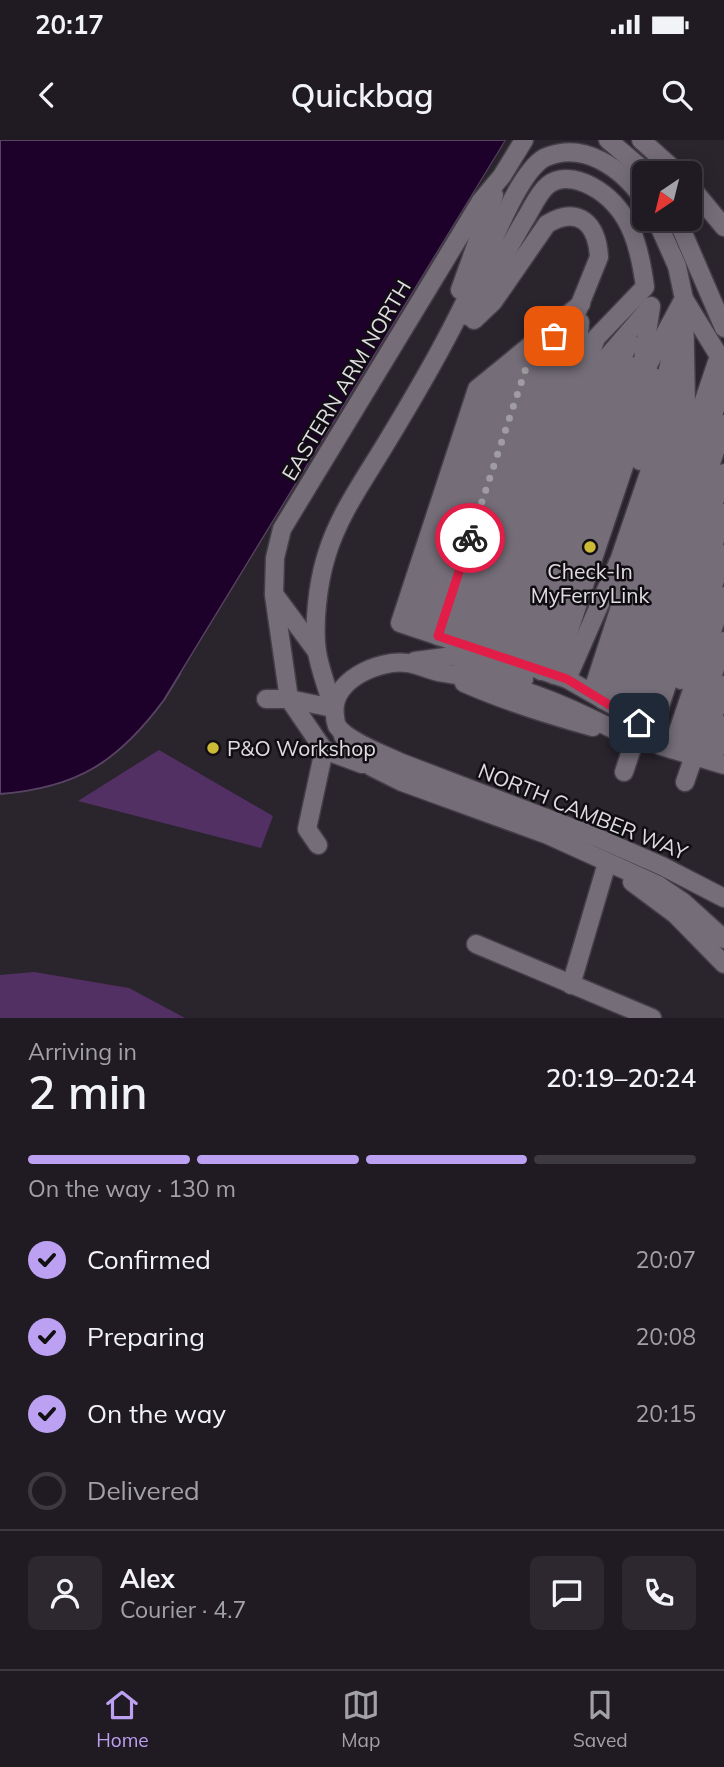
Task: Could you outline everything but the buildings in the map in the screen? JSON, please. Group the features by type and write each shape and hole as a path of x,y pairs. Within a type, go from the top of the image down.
{"lane":[{"path":"608,140 633,161"},
{"path":"641,140 665,161"},
{"name":"EASTERN ARM NORTH","path":"289,699 274,594 275,558 282,528 481,201 502,176 524,141"},
{"path":"335,716 317,652 318,604 326,557 343,516 443,348 517,194 542,158 566,148 589,152 605,159 632,187"},
{"path":"443,348 463,282 502,176"},
{"path":"443,348 482,296 541,193 548,185 561,179 574,180 590,185 611,198 634,234 651,306 640,380"},
{"path":"702,200 724,227"},
{"path":"443,348 493,302 547,224 561,216 590,225 598,240 599,257 582,304 578,346 495,655"},
{"path":"656,735 686,404 684,299 677,266 661,231"},
{"path":"682,231 724,328"},
{"path":"495,655 596,338 645,287"},
{"path":"656,735 719,356 684,299"},
{"path":"495,655 684,299"},
{"path":"495,655 620,558 675,397 684,299"},
{"path":"495,655 652,383 684,299"},
{"path":"495,655 526,368 582,304"},
{"path":"495,655 494,382 582,304"},
{"path":"495,655 602,363 651,306"},
{"path":"495,655 651,306"},
{"path":"656,735 724,424"},
{"path":"656,735 724,473"},
{"path":"656,735 724,513"},
{"path":"656,735 724,554"},
{"path":"274,594 317,652"},
{"path":"656,735 724,596"},
{"path":"624,772 656,735 724,641"},
{"path":"495,655 656,735 685,782"},
{"path":"335,716 345,685 374,667 453,656 571,695 610,716 656,735"},
{"path":"405,663 500,683 656,735 724,725"},
{"path":"656,735 724,685"},
{"path":"266,699 289,699 335,716"},
{"path":"289,699 324,750 372,767"},
{"name":"NORTH CAMBER WAY","path":"335,716 352,749 372,767 417,788 548,835 658,885 683,902 724,939"},
{"name":"NORTH CAMBER WAY","path":"335,716 347,734 373,750 596,838 662,866 724,898"},
{"path":"318,845 307,829 324,750"},
{"path":"570,985 607,863"},
{"name":"NORTH CAMBER WAY","path":"607,863 675,915 724,964"},
{"name":"NORTH CAMBER WAY","path":"658,885 680,889 724,908"},
{"path":"476,944 652,1018"}],"shaded area":[{"path":"0,140 506,140 164,700 147,722 112,755 74,778 52,786 0,794"},
{"path":"159,750 273,816 261,848 78,801"},
{"path":"34,972 129,988 185,1018 0,1018 0,975"}],"pier":[{"path":"506,140 510,140 184,674 181,673"}],"way so far":[{"path":"470,538 526,368 554,336"}],"place":[{"name":"Check-In MyFerryLink","path":"590,547"},
{"name":"P&O Workshop","path":"213,748"}],"route":[{"path":"470,538 438,636 567,679 639,723"}]}
